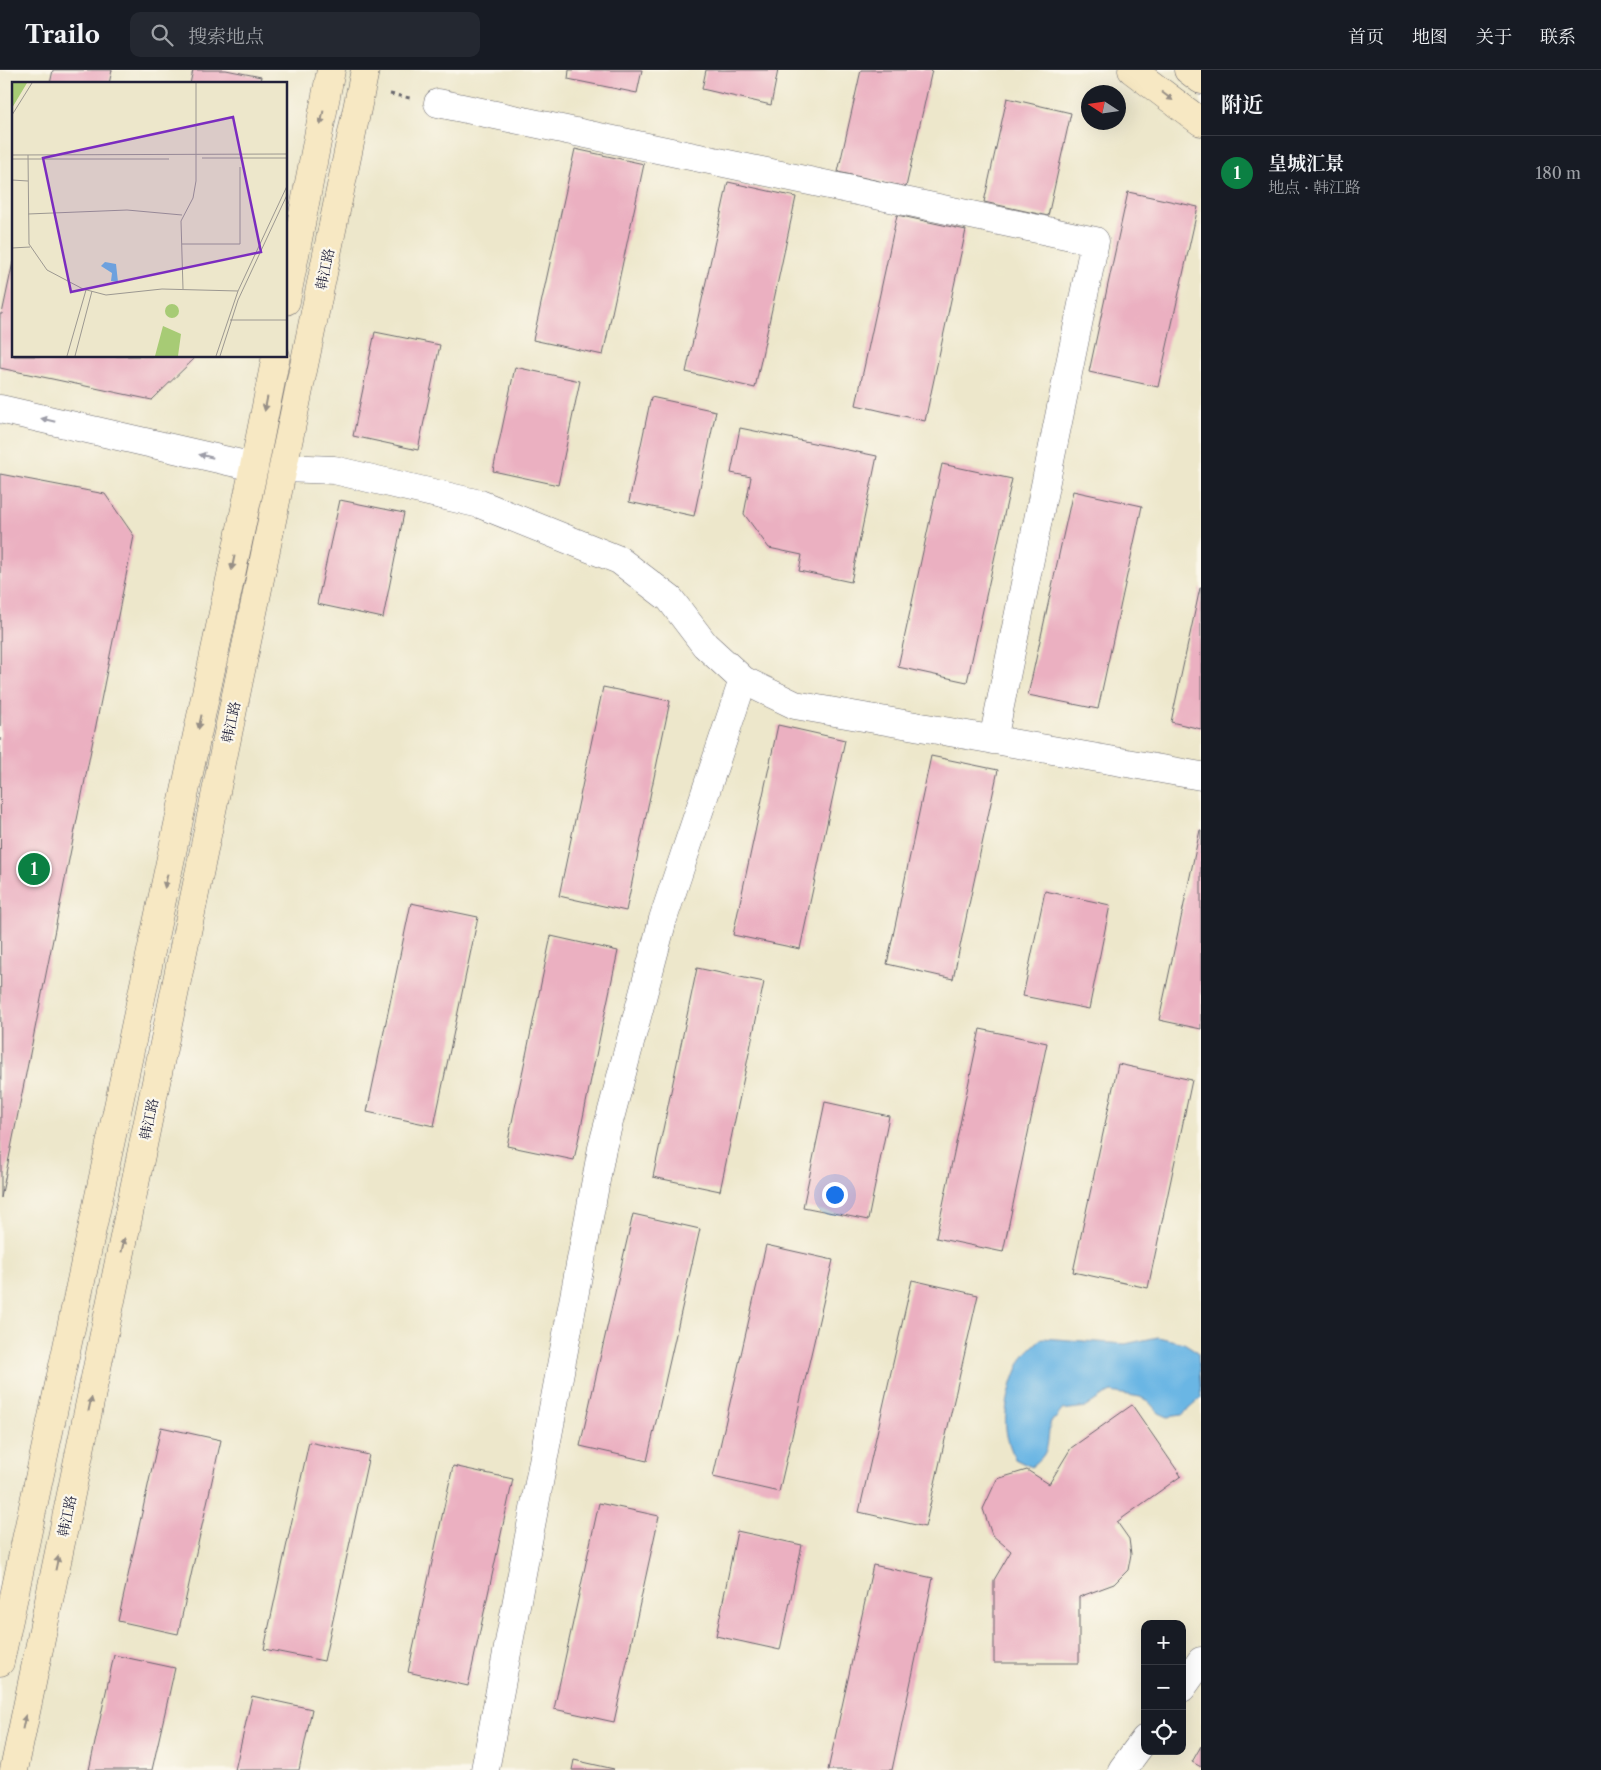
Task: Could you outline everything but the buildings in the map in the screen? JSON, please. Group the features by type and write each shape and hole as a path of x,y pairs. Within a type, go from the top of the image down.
{"street":[{"path":"288,291 331,70"},
{"path":"1132,70 1201,122"},
{"path":"1188,70 1201,80"},
{"name":"韩江路","path":"14,1770 363,80"},
{"path":"438,103 1095,241 993,740"},
{"path":"0,1662 276,358"},
{"path":"0,409 254,467 334,470 480,504 619,560 670,599 705,645 743,680 795,705 1201,776"},
{"path":"485,1770 602,1148 663,920 743,680"},
{"path":"1186,1682 1201,1660"},
{"path":"1122,1770 1141,1744"}],"path":[{"path":"363,80 438,103"}],"water":[{"path":"1158,1337 1184,1343 1198,1352 1201,1398 1182,1415 1168,1417 1159,1413 1148,1401 1140,1397 1111,1392 1086,1407 1062,1410 1051,1421 1047,1447 1043,1456 1031,1467 1015,1459 1008,1441 1006,1429 1008,1400 1022,1359 1042,1338 1125,1344"}],"place":[{"name":"皇城汇景","path":"34,869"}]}
